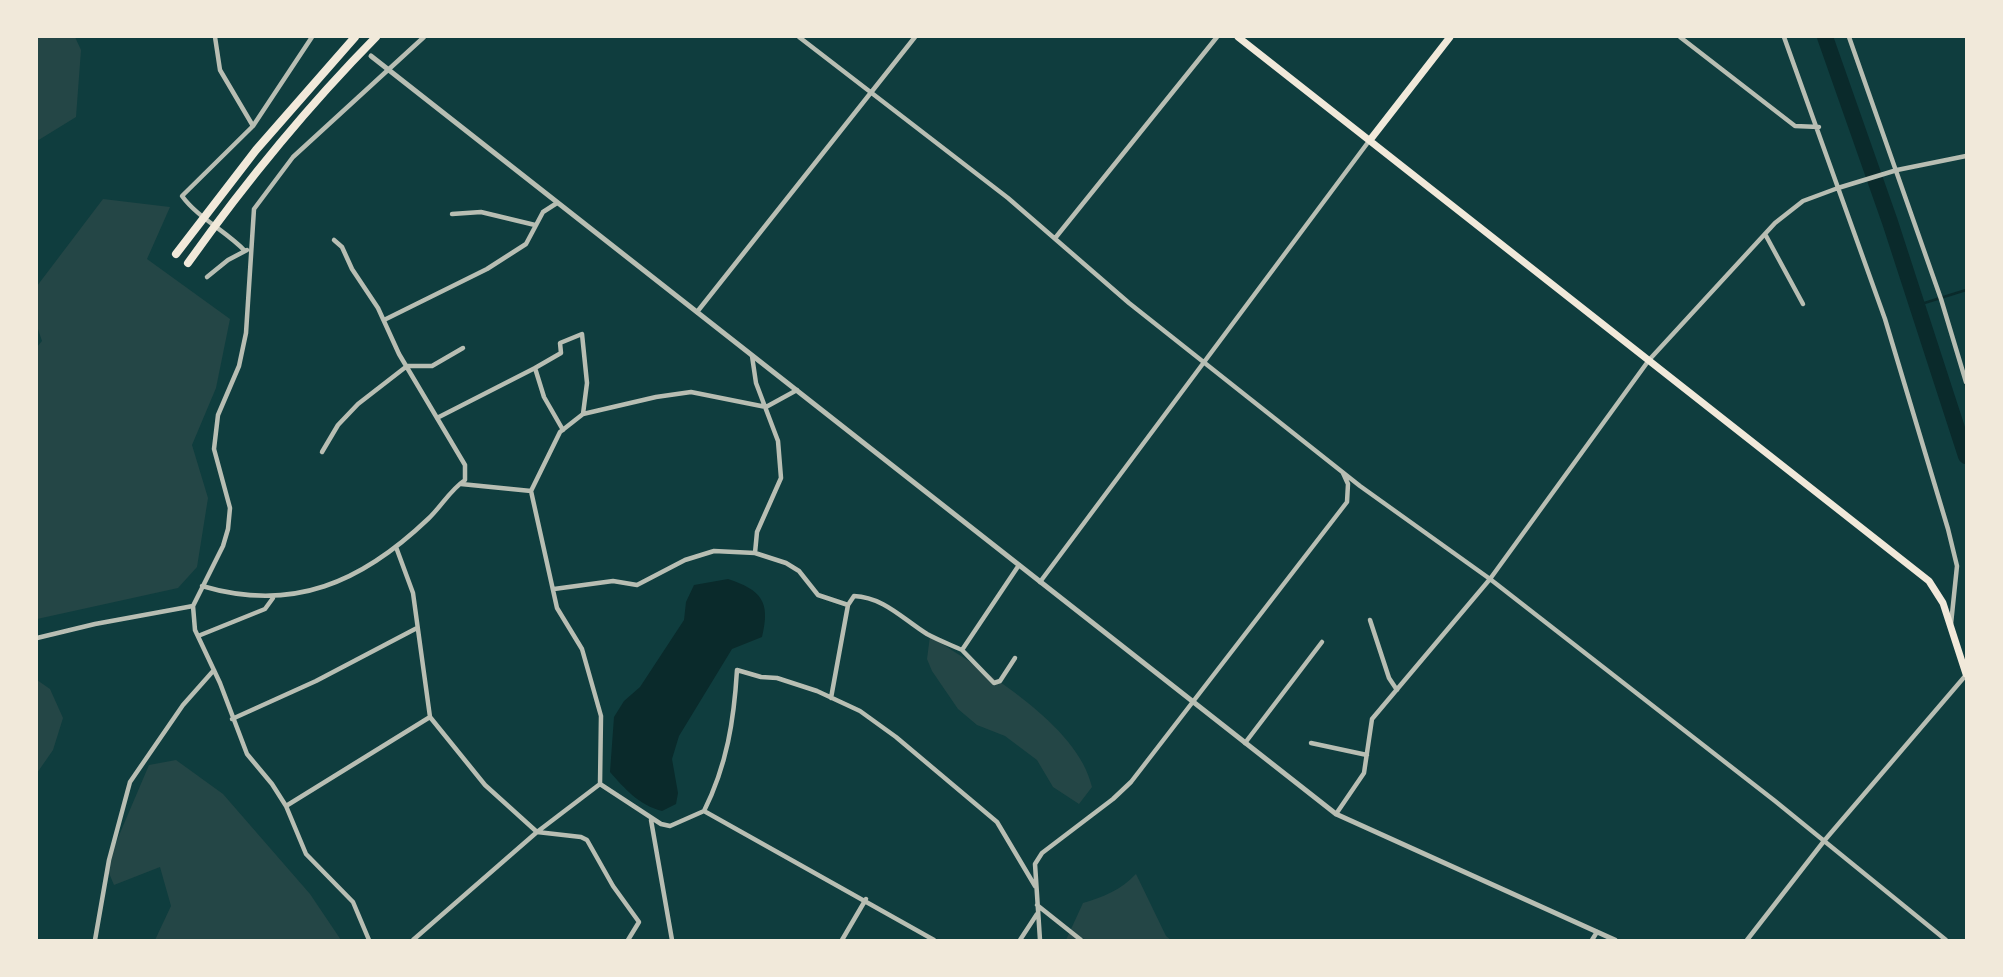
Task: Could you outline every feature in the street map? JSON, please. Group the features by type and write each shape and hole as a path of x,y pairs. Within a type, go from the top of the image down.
{"highway":[{"path":"176,254 256,150 355,37"},
{"path":"188,263 248,182 336,78 376,37"}],"main road":[{"path":"1238,37 1929,581 1943,603 1966,674"},
{"path":"1370,140 1450,37"}],"street":[{"path":"215,37 220,70 253,126"},
{"path":"248,250 189,206 182,196 253,126 312,37"},
{"path":"369,940 353,902 306,854 286,806 247,754 198,636 193,606 223,546 228,529 230,508 214,449 218,415 239,366 246,333 248,250 254,209 293,157 424,37"},
{"path":"799,37 1056,237 1129,303 1341,470 1490,579 1946,940"},
{"path":"696,312 915,37"},
{"path":"1056,237 1217,37"},
{"path":"1680,37 1795,126 1819,127"},
{"path":"1784,37 1819,127 1885,318 1948,529 1957,566 1951,626"},
{"path":"1849,37 1897,170 1966,382"},
{"path":"371,56 1336,814 1615,940"},
{"path":"1040,582 1370,140"},
{"path":"1336,814 1364,773 1373,719 1490,579 1649,360 1765,234 1790,208 1838,188 1897,170 1966,156"},
{"path":"384,320 487,269 526,244 543,212 557,203"},
{"path":"452,214 481,212 535,225"},
{"path":"1765,234 1803,304"},
{"path":"202,586 273,597 301,594 346,579 397,547 429,519 465,480 465,466 407,366 365,285 352,269 342,247 334,240"},
{"path":"207,277 228,260 248,250"},
{"path":"438,418 561,353 560,343 582,334 587,383 583,414"},
{"path":"322,452 338,425 358,404 407,366 432,366 463,348"},
{"path":"751,353 756,383 778,441 781,478 757,533 755,553"},
{"path":"535,368 544,397 563,430"},
{"path":"600,784 601,716 582,649 557,608 531,491 563,430 583,414 691,392 766,407 797,390"},
{"path":"1040,940 1035,864 1042,853 1122,790 1192,702 1346,502 1349,484 1341,470"},
{"path":"460,484 531,491"},
{"path":"397,547 413,593 429,717 485,785 537,832 581,837 591,844 613,886 639,922 628,940"},
{"path":"554,589 613,581 637,585 685,560 714,551 755,553 786,563 799,571 818,595 848,605"},
{"path":"962,650 1019,565"},
{"path":"831,698 848,605 854,596 866,596 891,608 926,634 962,650 994,683 1000,681 1015,658"},
{"path":"198,636 265,609 273,597"},
{"path":"37,638 193,606"},
{"path":"1370,620 1389,678 1397,690"},
{"path":"232,719 316,681 418,628"},
{"path":"1244,743 1322,642"},
{"path":"95,940 109,860 130,782 183,705 214,670"},
{"path":"600,784 651,819 670,826 704,811 725,761 735,707 737,670 761,677 777,678 860,711 896,737 997,822 1035,886"},
{"path":"1747,940 1824,841 1966,674"},
{"path":"286,806 429,717"},
{"path":"1311,743 1367,755"},
{"path":"412,940 537,832 600,784"},
{"path":"704,811 866,899 934,940"},
{"path":"651,819 672,940"},
{"path":"842,940 866,899"},
{"path":"1037,905 1081,940"},
{"path":"1020,940 1038,914"},
{"path":"1592,940 1597,932"}],"shaded area":[{"path":"37,37 75,37 81,50 76,117 37,141"},
{"path":"103,199 170,207 147,259 230,319 216,388 192,445 208,498 197,567 178,588 37,619 37,347 42,341 37,326 37,286"},
{"path":"728,579 748,588 761,599 765,614 762,637 732,649 679,736 672,759 678,793 676,804 662,811 639,801 610,772 614,717 624,701 640,687 684,620 686,602 694,585"},
{"path":"930,636 1026,701 1068,742 1083,764 1092,787 1079,804 1053,787 1037,760 1005,736 977,725 958,709 927,659"},
{"path":"37,680 50,689 63,718 53,750 37,773"},
{"path":"176,760 223,794 310,894 341,940 155,940 171,906 160,867 114,885 106,866 149,765"},
{"path":"1136,874 1166,936 1171,940 1066,940 1083,903 1111,892"}],"waterway":[{"path":"1825,37 1890,222 1966,456"},
{"path":"1918,305 1966,290"}]}
